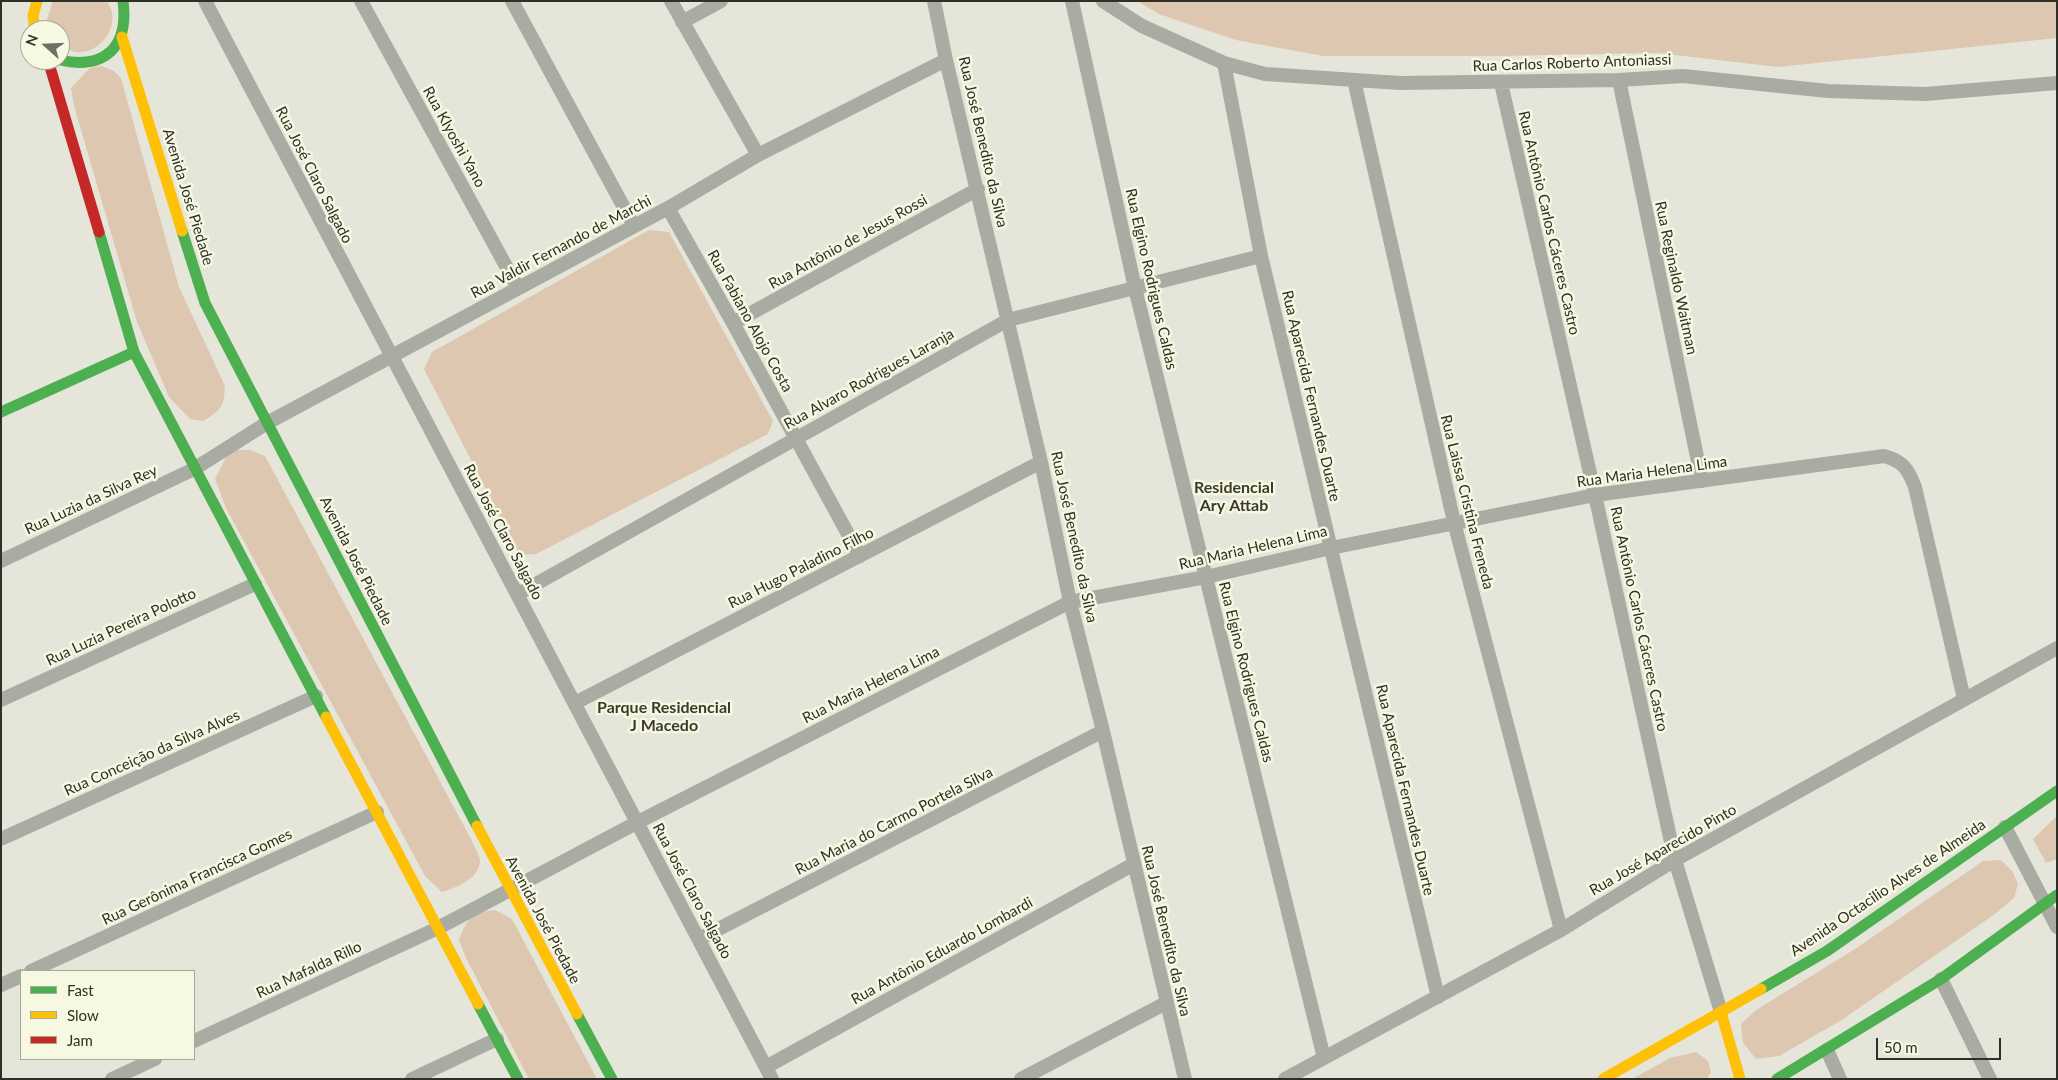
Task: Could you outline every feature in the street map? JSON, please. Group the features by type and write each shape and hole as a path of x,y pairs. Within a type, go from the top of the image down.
{"main road":[{"path":"34,20 36,2"},
{"path":"70,63 87,64 101,59 113,50 122,37 127,5"},
{"name":"Avenida José Piedade","path":"122,37 205,303 510,890 612,1079"},
{"path":"51,70 134,352 194,470 216,508 518,1079"},
{"path":"1,412 134,352"},
{"name":"Avenida Octacilio Alves de Almeida","path":"1603,1079 1827,951 2057,791"},
{"path":"1777,1079 1941,979 2057,895"},
{"path":"1721,1012 1740,1079"}],"street":[{"name":"Rua José Claro Salgado","path":"205,1 390,357 518,594 769,1073"},
{"name":"Rua Klyoshi Yano","path":"361,1 518,288"},
{"path":"512,1 634,226"},
{"path":"671,1 758,155"},
{"path":"682,22 721,1"},
{"name":"Rua José Benedito da Silva","path":"934,1 946,60 1041,462 1070,602 1103,731 1185,1079"},
{"name":"Rua Elgino Rodrigues Caldas","path":"1072,1 1135,288 1324,1058"},
{"name":"Rua Carlos Roberto Antoniassi","path":"1103,1 1142,26 1224,63 1265,74 1400,83 1501,83 1619,80 1682,76 1828,91 1925,94 2057,83"},
{"name":"Rua Valdir Fernando de Marchi","path":"194,470 268,423 668,208 758,155 946,60"},
{"name":"Rua Aparecida Fernandes Duarte","path":"1224,63 1261,256 1438,997"},
{"name":"Rua Laissa Cristina Freneda","path":"1354,80 1454,522 1561,930"},
{"name":"Rua Reginaldo Waitman","path":"1619,80 1702,481"},
{"name":"Rua Antônio Carlos Cáceres Castro","path":"1501,83 1595,495 1675,860 1721,1012"},
{"name":"Rua Antônio de Jesus Rossi","path":"733,323 978,189"},
{"name":"Rua Fabiano Alojo Costa","path":"668,208 860,556"},
{"name":"Rua Alvaro Rodrigues Laranja","path":"518,594 1008,320 1261,256"},
{"name":"Rua Maria Helena Lima","path":"438,928 638,822 1070,602 1206,577 1454,522 1595,495 1884,456 1897,459 1909,473 1915,488 1964,699"},
{"name":"Rua Hugo Paladino Filho","path":"575,703 1041,462"},
{"name":"Rua Luzia da Silva Rey","path":"1,561 194,470"},
{"name":"Rua Luzia Pereira Polotto","path":"1,700 255,584"},
{"name":"Rua José Aparecido Pinto","path":"1285,1079 1561,930 1675,860 2057,648"},
{"name":"Rua Conceição da Silva Alves","path":"1,839 316,696"},
{"name":"Rua Maria do Carmo Portela Silva","path":"699,940 1103,731"},
{"name":"Rua Gerônima Francisca Gomes","path":"33,970 377,812"},
{"path":"2005,827 2057,926"},
{"name":"Rua Antônio Eduardo Lombardi","path":"769,1073 1134,864"},
{"name":"Rua Mafalda Rillo","path":"195,1041 438,928"},
{"path":"1,985 20,976"},
{"path":"1941,979 1990,1079"},
{"path":"1020,1079 1166,1003"},
{"path":"412,1079 497,1039"},
{"path":"1827,1050 1840,1079"},
{"path":"112,1079 135,1074 154,1060"}],"shaded area":[{"path":"53,1 107,1 112,12 111,27 108,34 98,46 84,52 70,50 70,20 47,19"},
{"path":"1137,1 2057,1 2057,38 1778,67 1658,53 1501,56 1323,56 1236,40 1159,14"},
{"path":"102,66 114,71 121,78 179,287 225,386 224,399 218,411 203,421 190,419 169,397 137,322 74,106 71,88 90,68"},
{"path":"649,230 669,232 773,421 768,434 536,554 520,555 424,369 432,352"},
{"path":"237,450 250,450 265,456 472,841 480,860 479,867 472,877 461,885 442,892 425,876 226,508 215,479 226,457"},
{"path":"2057,816 2057,859 2046,863 2033,839"},
{"path":"2001,860 2012,871 2018,884 2014,898 1995,914 1840,1021 1779,1056 1756,1059 1743,1043 1741,1024 1756,1010 1855,949 1983,861"},
{"path":"495,910 512,919 597,1079 529,1079 466,958 459,940 471,918 480,913"},
{"path":"1696,1052 1708,1061 1711,1072 1707,1079 1632,1079 1670,1058"}],"traffic: fast":[{"path":"70,61 90,61 101,58 111,52 118,43 122,31 124,17 123,1"},
{"path":"182,231 205,303 477,826"},
{"path":"99,232 134,352 326,717"},
{"path":"1,412 134,352"},
{"path":"1761,989 1827,951 2057,791"},
{"path":"1777,1079 1941,979 2057,895"},
{"path":"478,1004 518,1079"},
{"path":"577,1014 612,1079"}],"traffic: slow":[{"path":"34,20 37,1"},
{"path":"122,37 182,231"},
{"path":"326,717 478,1004"},
{"path":"477,826 577,1014"},
{"path":"1603,1079 1761,989"},
{"path":"1721,1012 1740,1079"}],"traffic: jam":[{"path":"51,70 99,232"}],"district":[{"name":"Residencial Ary Attab","path":"1234,497"},
{"name":"Parque Residencial J Macedo","path":"664,717"}]}
